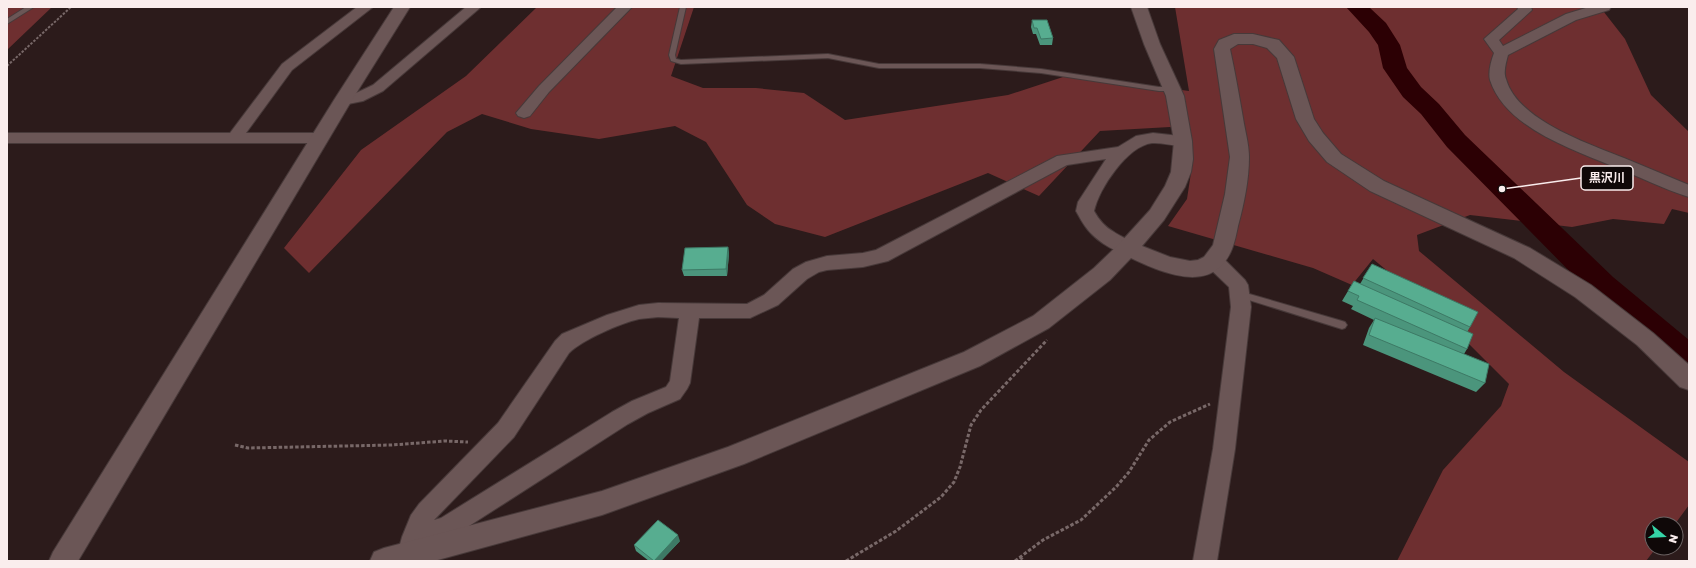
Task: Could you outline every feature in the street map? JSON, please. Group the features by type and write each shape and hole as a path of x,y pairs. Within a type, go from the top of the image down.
{"street":[{"path":"235,137 286,67 366,7"},
{"path":"63,561 343,100 402,7"},
{"path":"343,100 358,98 378,88 474,7"},
{"path":"524,113 544,89 624,7"},
{"path":"411,546 498,532 602,502 735,456 972,359 1041,322 1102,274 1128,248 1157,215 1175,187 1181,172 1183,142 1179,111 1173,89 1152,44 1139,7"},
{"path":"1501,53 1491,39 1525,10 1524,7"},
{"path":"1604,7 1571,17 1501,53 1497,65 1498,80 1506,96 1538,125 1579,147 1689,191"},
{"path":"1183,142 1152,138 1132,143 1120,152 1087,202 1085,211 1091,224 1103,235 1128,248 1163,264 1183,269 1198,269 1208,266 1220,252 1236,193 1240,164 1239,148 1222,49 1225,44 1234,39 1243,38 1273,44 1285,57 1305,119 1316,137 1334,158 1377,186 1522,253 1583,291 1645,339 1689,380"},
{"path":"7,138 320,138"},
{"path":"411,546 419,523 427,511 506,430 562,347 569,340 614,320 639,312 658,310 750,311 771,300 800,274 813,267 827,263 864,260 881,256 1040,171 1064,160 1120,152"},
{"path":"1205,561 1224,449 1241,307 1238,285 1213,260"},
{"path":"384,561 447,527 620,418 640,407 673,393 680,383 690,311"}],"lane":[{"path":"7,22 31,7"},
{"path":"683,7 672,55 673,60 681,62 828,56 879,66 1000,68 1041,71 1159,89 1173,89"},
{"path":"1240,294 1342,325"}],"path":[{"path":"7,66 71,7"},
{"path":"846,561 896,530 941,497 954,482 960,467 969,432 981,410 1035,351 1052,335 1041,322"},
{"path":"1015,561 1043,540 1081,520 1116,487 1129,472 1149,440 1170,422 1220,400 1230,402"},
{"path":"235,445 256,447 392,445 461,441 474,443 488,448"},
{"path":"1020,557 1024,561"}],"shaded area":[{"path":"7,7 52,7 7,50"},
{"path":"537,7 694,7 671,76 703,88 756,88 804,93 845,120 1008,95 1069,75 1189,91 1175,7 1600,7 1625,39 1651,95 1689,132 1689,213 1672,209 1664,224 1613,219 1572,227 1470,215 1417,235 1419,251 1564,372 1689,462 1689,505 1681,516 1644,516 1644,556 1650,556 1646,561 1397,561 1443,470 1501,406 1509,384 1437,312 1373,259 1352,285 1313,268 1168,226 1187,199 1192,166 1189,132 1170,127 1100,131 1039,196 988,173 825,237 775,224 747,205 706,142 675,126 599,139 531,129 482,114 447,132 309,273 284,248 361,150 466,76"}],"building":[{"path":"1032,20 1047,20 1053,38 1041,39 1037,28 1034,28"},
{"path":"728,247 726,269 682,270 685,248"},
{"path":"1372,264 1478,312 1470,327 1363,278"},
{"path":"1354,281 1473,334 1467,349 1357,300 1359,296 1348,291"},
{"path":"1375,318 1489,364 1485,383 1369,335"},
{"path":"658,520 678,535 654,561 634,545"}],"waterway":[{"path":"1357,7 1378,28 1389,45 1395,68 1412,92 1430,109 1456,141 1602,285 1689,358"}],"place":[{"name":"黒沢川","path":"1502,189"}]}
